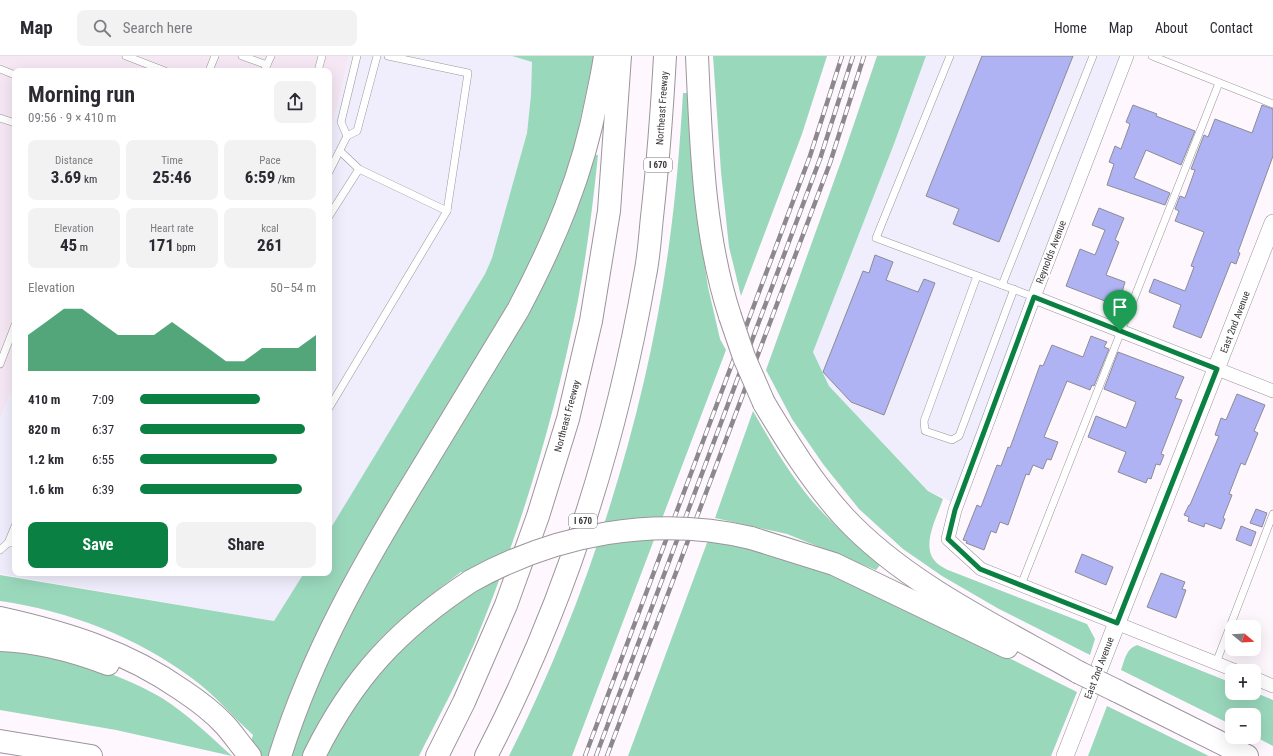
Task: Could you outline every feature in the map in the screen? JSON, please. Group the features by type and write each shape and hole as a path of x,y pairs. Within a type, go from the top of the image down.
{"highway":[{"path":"280,756 290,723 312,668 354,582 518,310 541,266 562,219 580,168 594,118 605,56"},
{"name":"Northeast Freeway","path":"437,756 464,702 506,604 538,516 568,419 591,321 609,211 620,56"},
{"name":"Northeast Freeway","path":"486,756 528,671 564,583 600,466 625,375 646,273 659,154 665,56"},
{"path":"697,56 703,168 710,231 719,283 744,357 764,403 813,480 845,518 883,552 920,580 1078,672 1247,756"},
{"path":"314,756 346,698 372,664 402,633 437,604 471,581 501,565 542,549 615,531 655,528 700,528 724,531 751,538 834,564 1012,650 1078,672"},
{"path":"0,618 43,627 84,640 119,653 159,674 194,698 224,724 247,753"},
{"path":"0,640 17,640 64,650 107,663 144,679 176,697 247,753"},
{"path":"0,741 91,756"}],"street":[{"name":"Reynolds Avenue","path":"1021,585 980,569 948,539 955,510 1034,297 1127,56"},
{"name":"East 2nd Avenue","path":"1065,756 1273,223"},
{"path":"1034,297 1273,391"},
{"path":"1021,585 1225,667"},
{"path":"1261,681 1273,686"}],"lane":[{"path":"126,56 157,68"},
{"path":"210,68 215,56"},
{"path":"242,56 265,68 271,56"},
{"path":"319,68 322,56"},
{"path":"347,136 341,122 357,56"},
{"path":"332,166 347,136 357,131 377,56"},
{"path":"332,403 447,211 468,73 388,56"},
{"path":"950,56 876,238 1034,297"},
{"path":"1002,285 1094,56"},
{"path":"1152,56 1273,104"},
{"path":"0,69 12,74"},
{"path":"1021,585 1219,82"},
{"path":"0,118 12,122"},
{"path":"340,151 359,169 447,211"},
{"path":"332,211 359,169"},
{"path":"977,276 924,421 925,431 952,440 959,436 1014,290"},
{"path":"0,364 12,334"},
{"path":"1216,663 1273,514"},
{"path":"0,550 12,543"}],"shaded area":[{"path":"0,56 349,56 332,129 332,68 12,68 12,390 0,421"},
{"path":"349,56 511,56 532,62 531,95 527,133 492,258 485,274 332,526 332,129"},
{"path":"926,56 1124,56 954,503 929,491 829,386 813,352 894,144"},
{"path":"12,390 12,576 302,576 274,621 0,574 0,421"}],"green space":[{"path":"512,56 594,56 575,144 548,228 507,308 352,564 305,658 285,706 268,756 246,756 253,735 209,692 193,679 149,650 126,638 77,619 0,601 0,575 274,621 302,576 332,576 332,526 485,274 492,258 527,133 531,95 532,62"},
{"path":"713,56 827,56 802,134 741,296 729,247 721,172"},
{"path":"877,56 926,56 894,144 813,352 829,386 928,491 943,499 934,522 930,539 931,554 936,562 948,570 1087,624 1095,639 1090,655 999,609 942,576 903,549 859,509 823,464 792,419 766,370 843,156"},
{"path":"683,93 689,93 695,200 708,287 720,339 726,350 572,756 509,756 564,635 588,572 610,507 629,441 659,310 674,207"},
{"path":"592,155 598,155 592,210 578,300 559,387 535,474 507,559 475,642 448,699 419,756 323,756 360,694 421,628 483,587 474,575 461,572 426,599 381,638 360,661 341,687 302,756 289,756 322,664"},
{"path":"753,411 778,454 817,507 880,565 876,570 787,534 715,518"},
{"path":"708,540 781,555 885,596 1077,692 1051,756 628,756"},
{"path":"1137,645 1225,680 1225,700 1261,700 1261,695 1273,700 1273,746 1261,740 1261,708 1225,708 1225,722 1121,670 1128,652"},
{"path":"0,650 21,652 63,660 104,671 124,679 162,698 180,711 232,756 116,730 0,710"},
{"path":"1107,706 1209,756 1088,756"}],"building":[{"path":"982,56 1073,56 999,242 953,224 959,209 926,196"},
{"path":"1133,105 1157,114 1156,116 1195,131 1181,165 1146,150 1134,178 1170,193 1165,205 1107,185 1114,164 1109,162 1115,146 1121,149 1130,124 1126,122"},
{"path":"1262,105 1273,109 1273,156 1238,252 1240,253 1236,264 1231,262 1201,338 1173,327 1181,305 1149,292 1154,279 1185,291 1194,267 1191,266 1204,232 1175,221 1179,211 1175,209 1180,196 1185,198 1195,170 1191,169 1204,135 1208,137 1215,119 1252,133"},
{"path":"1099,208 1124,218 1115,240 1119,242 1106,275 1125,282 1118,306 1066,286 1080,249 1095,255 1105,230 1092,225"},
{"path":"875,255 893,262 886,280 918,292 924,279 935,283 884,415 851,402 823,372 863,271 869,273"},
{"path":"1091,336 1107,342 1104,347 1109,349 1094,386 1092,385 1090,390 1067,381 1044,437 1058,442 1051,460 1047,459 1043,469 1033,465 1029,475 1026,474 1008,525 1000,522 996,533 991,531 984,550 966,543 967,541 963,540 977,505 981,507 997,465 1001,466 1008,447 1010,448 1040,365 1043,366 1052,345 1083,357"},
{"path":"1118,352 1184,377 1175,398 1182,400 1161,454 1164,455 1160,465 1156,464 1151,479 1148,478 1146,483 1118,472 1126,452 1088,437 1096,416 1126,428 1136,402 1104,389"},
{"path":"1237,394 1265,405 1254,431 1258,433 1245,465 1241,463 1229,494 1232,495 1223,518 1225,519 1221,529 1205,523 1204,527 1188,521 1189,517 1184,515 1190,505 1219,436 1215,435 1221,418 1226,420"},
{"path":"1256,509 1267,513 1262,527 1250,523"},
{"path":"1241,526 1256,532 1251,546 1236,540"},
{"path":"1082,554 1113,567 1106,585 1075,572"},
{"path":"1161,573 1185,582 1182,589 1186,590 1176,618 1147,607"}],"railway":[{"path":"585,756 810,156 842,56"},
{"path":"596,756 820,159 853,56"},
{"path":"607,756 830,163 864,56"}],"route":[{"path":"1034,297 1120,331 1217,369 1117,623 980,569 948,539 955,510 1034,297"}]}
